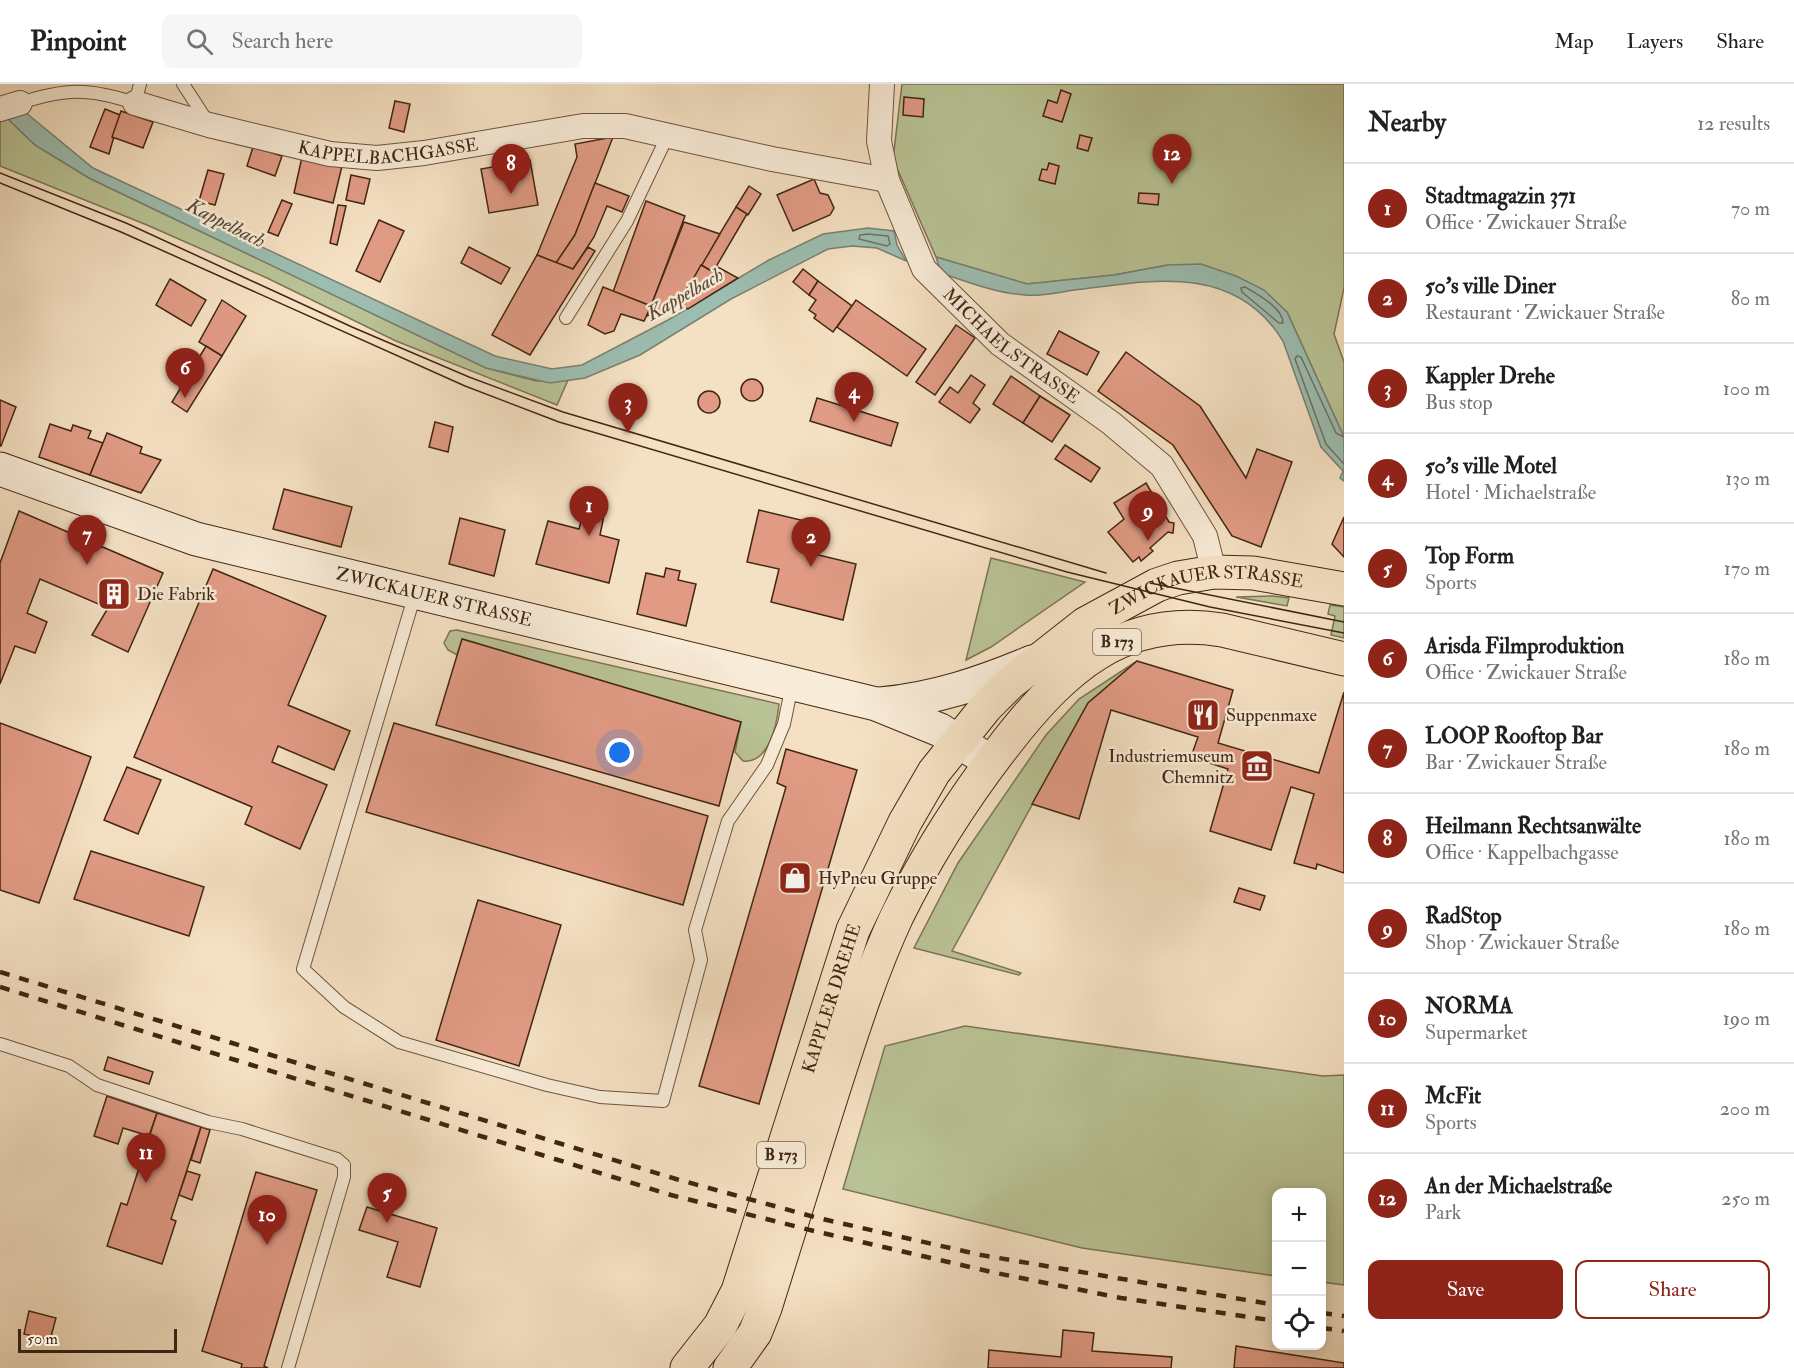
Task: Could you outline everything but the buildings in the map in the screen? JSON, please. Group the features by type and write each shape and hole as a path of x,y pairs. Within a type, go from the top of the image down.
{"main road":[{"name":"ZWICKAUER STRASSE","path":"1,474 196,539 876,704 940,730 991,762 1018,728 1079,664 1116,642 1142,632 1162,628 1202,627 1344,659"},
{"name":"ZWICKAUER STRASSE","path":"876,704 934,697 991,680 1038,660 1085,624 1145,591 1178,578 1214,572 1254,573 1344,589"},
{"name":"KAPPLER DREHE","path":"687,1368 720,1326 738,1291 853,930 905,822 934,772 958,741 1000,693 1038,660"},
{"name":"KAPPLER DREHE","path":"730,1368 755,1333 765,1308 851,1033 879,959 898,915 934,849 991,762"}],"street":[{"name":"MICHAELSTRASSE","path":"882,84 879,141 887,180 924,269 942,291 1000,344 1111,423 1162,466 1200,527 1214,572"},
{"name":"KAPPELBACHGASSE","path":"137,93 209,125 330,154 377,158 424,153 583,126 624,126 667,137 887,180"}],"lane":[{"path":"183,84 209,125"},
{"name":"KAPPELBACHGASSE","path":"10,106 45,95 92,91 137,93"},
{"path":"566,318 627,221 667,137"},
{"path":"415,593 303,969 344,1007 399,1042 547,1085 600,1097 663,1101 701,960 694,930 724,832 728,821 767,765 784,724 792,684"},
{"path":"853,930 879,959"},
{"path":"0,1044 69,1066 97,1085 208,1122 242,1129 337,1159 344,1165 344,1178 288,1368"}],"green space":[{"path":"902,84 1344,84 1344,288 1334,334 1344,362 1344,437 1287,312 1168,265 1114,275 1027,284 936,257 893,159"},
{"path":"6,117 35,145 89,178 486,368 536,381 568,380 557,405 396,341 267,278 147,225 0,166 0,119"},
{"path":"991,558 1085,582 991,647 966,660"},
{"path":"1236,597 1289,598 1287,606"},
{"path":"1330,605 1344,607 1344,638 1331,635 1335,616 1328,614"},
{"path":"457,630 779,704 774,732 765,750 759,756 743,761 735,752 741,722 463,639 457,655 448,650 444,643 450,631"},
{"path":"1137,661 1088,703 952,951 1021,973 1019,975 914,948 958,863 1046,735 1079,699"},
{"path":"965,1026 1323,1076 1344,1075 1344,1285 1326,1283 1326,1188 1272,1188 1272,1275 1082,1248 843,1189 885,1046"}],"water":[{"path":"25,112 93,168 495,356 552,369 582,365 668,320 769,260 823,234 868,228 894,231 897,245 906,261 877,248 852,246 828,249 731,299 640,355 585,378 550,383 486,368 89,178 35,145 6,117"},
{"path":"936,257 1027,284 1114,275 1168,265 1201,264 1236,276 1264,290 1287,312 1344,437 1344,481 1340,478 1343,471 1321,447 1283,341 1263,316 1241,299 1216,288 1190,282 1162,281 1104,286 1044,295 1014,294 982,287 941,273"}],"tram line":[{"path":"0,173 126,223 352,327 469,377 563,412 1106,573"},
{"path":"0,183 121,232 465,386 559,422 1067,572 1210,607 1344,633"},
{"path":"1150,583 1344,622"}],"railway":[{"path":"0,972 676,1179 818,1218 981,1255 1272,1304"},
{"path":"0,987 671,1195 996,1273 1121,1298 1272,1320"},
{"path":"1326,1314 1344,1316"},
{"path":"1326,1329 1344,1331"}],"place":[{"name":"An der Michaelstraße","path":"1172,184"},
{"name":"Heilmann Rechtsanwälte","path":"511,194"},
{"name":"Arisda Filmproduktion","path":"185,398"},
{"name":"50’s ville Motel","path":"854,422"},
{"name":"Kappler Drehe","path":"628,433"},
{"name":"Stadtmagazin 371","path":"589,536"},
{"name":"RadStop","path":"1148,541"},
{"name":"LOOP Rooftop Bar","path":"87,565"},
{"name":"50's ville Diner","path":"811,567"},
{"name":"Die Fabrik","path":"114,594"},
{"name":"Suppenmaxe","path":"1203,715"},
{"name":"Industriemuseum Chemnitz","path":"1257,766"},
{"name":"HyPneu Gruppe","path":"795,878"},
{"name":"McFit","path":"146,1183"},
{"name":"Top Form","path":"387,1223"},
{"name":"NORMA","path":"267,1245"}],"water label":[{"name":"Kappelbach","path":"226,223"},
{"name":"Kappelbach","path":"685,294"}]}
